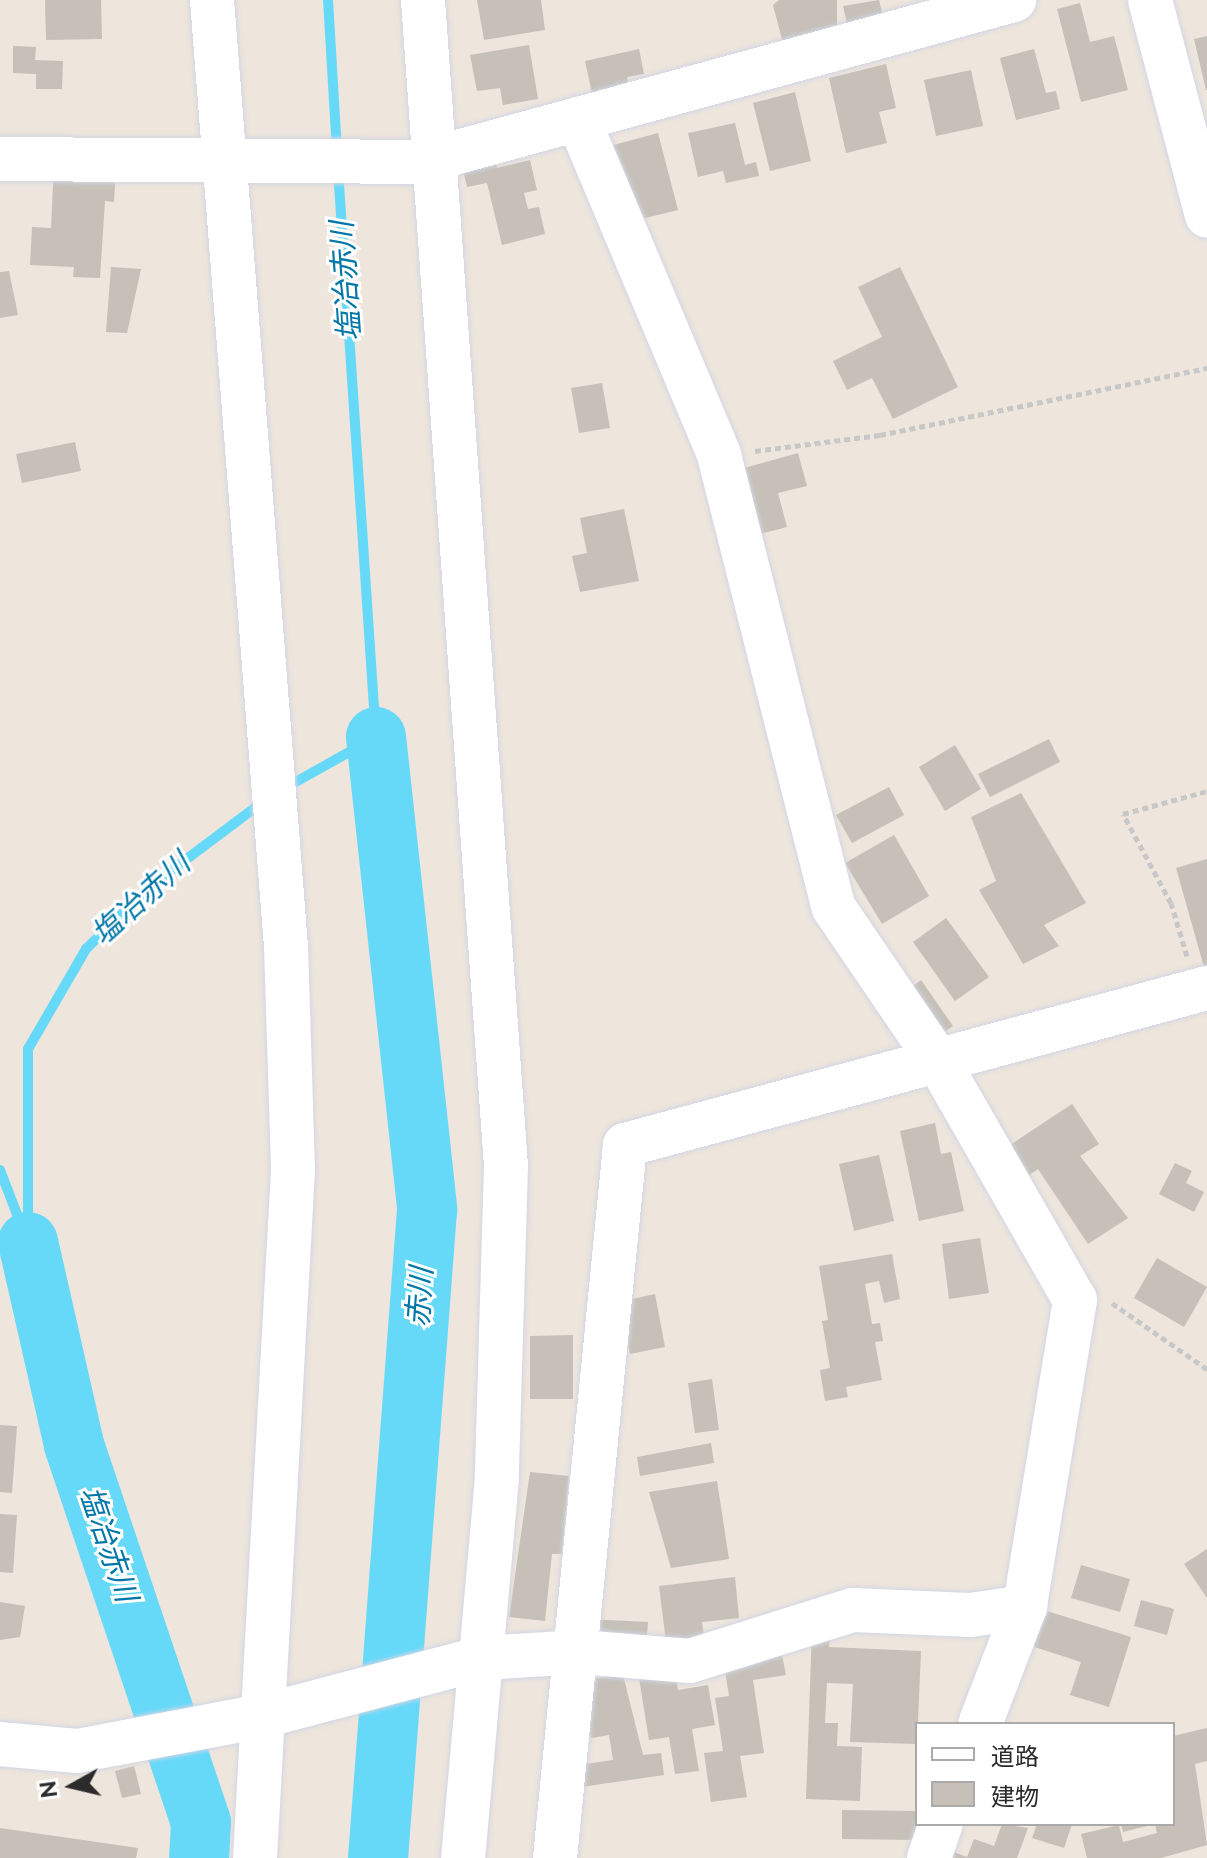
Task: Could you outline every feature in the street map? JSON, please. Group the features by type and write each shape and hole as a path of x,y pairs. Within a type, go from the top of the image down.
{"street":[{"path":"212,0 286,946 293,1170 277,1712 255,1858"},
{"path":"423,0 506,1166 497,1478 467,1662 463,1858"},
{"path":"0,159 223,161 434,158 1014,0"},
{"path":"1150,0 1207,216"},
{"path":"578,119 719,455 834,908 938,1061 1075,1300 1025,1607 981,1722"},
{"path":"555,1858 580,1652 625,1145 1202,990"},
{"path":"0,1744 77,1751 277,1712 467,1662 580,1652 690,1661 853,1610 970,1615 1025,1607"},
{"path":"929,1858 940,1826"}],"path":[{"path":"719,455 880,435 1207,368"},
{"path":"1202,990 1171,903 1123,814 1207,791"},
{"path":"1075,1300 1098,1294 1207,1369"}],"building":[{"path":"45,0 101,0 102,39 46,40"},
{"path":"477,0 541,0 545,30 484,40"},
{"path":"779,0 837,0 837,33 784,47 773,5"},
{"path":"879,0 885,24 849,32 843,6"},
{"path":"1080,3 1090,42 1114,36 1128,90 1081,102 1057,9"},
{"path":"1207,36 1207,90 1206,90 1194,39"},
{"path":"529,45 538,99 503,105 500,88 477,91 470,55"},
{"path":"13,46 36,47 35,60 63,61 62,89 36,89 36,74 13,73"},
{"path":"639,49 644,74 627,77 630,90 593,98 585,61"},
{"path":"1034,49 1046,93 1056,91 1060,109 1016,120 1000,58"},
{"path":"886,64 896,108 879,112 887,143 846,153 829,78"},
{"path":"971,70 983,126 936,136 924,80"},
{"path":"795,92 811,161 770,171 753,103"},
{"path":"735,123 745,165 756,162 759,176 726,183 723,171 698,177 688,133"},
{"path":"658,133 678,210 629,222 610,146"},
{"path":"492,150 497,168 530,160 537,190 524,193 528,209 539,207 545,234 502,245 487,183 467,187 460,158"},
{"path":"54,162 116,165 114,202 105,201 100,278 73,277 74,267 30,265 32,227 51,228"},
{"path":"111,267 141,269 127,333 106,332"},
{"path":"900,267 958,387 893,419 872,378 847,390 833,361 882,337 858,287"},
{"path":"9,271 18,315 0,318 0,272"},
{"path":"602,383 610,428 579,433 571,388"},
{"path":"75,442 81,471 22,483 16,454"},
{"path":"798,453 807,486 778,493 787,527 753,536 744,468"},
{"path":"624,509 639,581 580,592 572,556 587,553 580,518"},
{"path":"1049,739 1060,762 990,797 978,774"},
{"path":"955,745 981,789 945,811 919,767"},
{"path":"889,787 904,815 852,843 836,815"},
{"path":"1021,793 1086,903 1044,925 1059,946 1023,964 979,890 996,881 971,817"},
{"path":"894,835 929,896 882,924 845,863"},
{"path":"1207,859 1207,974 1206,974 1176,868"},
{"path":"946,918 989,977 955,1001 913,942"},
{"path":"921,980 953,1026 936,1038 905,992"},
{"path":"1072,1104 1099,1144 1080,1156 1128,1218 1088,1244 1038,1169 1021,1181 1001,1151"},
{"path":"935,1123 941,1154 951,1152 964,1211 919,1221 900,1131"},
{"path":"879,1155 894,1221 854,1231 839,1164"},
{"path":"1175,1163 1192,1171 1186,1183 1204,1192 1194,1212 1159,1194"},
{"path":"980,1238 989,1293 949,1299 942,1244"},
{"path":"892,1254 900,1299 884,1303 879,1281 865,1284 872,1324 880,1323 883,1341 875,1342 882,1380 846,1387 848,1397 825,1401 820,1370 830,1368 822,1321 828,1320 819,1266"},
{"path":"1157,1258 1207,1287 1184,1327 1134,1298"},
{"path":"655,1294 665,1347 630,1354 619,1302"},
{"path":"573,1335 573,1399 530,1399 530,1336"},
{"path":"712,1379 719,1430 695,1433 688,1383"},
{"path":"0,1425 17,1426 12,1493 0,1492"},
{"path":"711,1443 714,1463 640,1476 637,1457"},
{"path":"530,1472 569,1476 562,1554 552,1554 545,1621 509,1617"},
{"path":"717,1481 729,1559 671,1568 649,1492"},
{"path":"0,1514 17,1515 13,1573 0,1572"},
{"path":"1207,1549 1207,1598 1184,1564"},
{"path":"1081,1565 1130,1579 1120,1612 1071,1598"},
{"path":"735,1577 739,1618 702,1622 705,1645 667,1650 659,1586"},
{"path":"1141,1600 1174,1609 1167,1635 1134,1626"},
{"path":"0,1602 25,1606 20,1637 0,1640"},
{"path":"1037,1608 1131,1637 1109,1707 1070,1695 1081,1662 1025,1644"},
{"path":"588,1619 648,1622 646,1650 587,1647"},
{"path":"812,1630 830,1631 829,1647 921,1651 915,1744 850,1742 853,1684 827,1683 825,1723 838,1723 837,1746 862,1747 860,1801 806,1799"},
{"path":"781,1650 786,1675 753,1680 764,1753 740,1756 747,1797 711,1802 704,1753 723,1751 715,1698 729,1696 723,1659"},
{"path":"674,1666 678,1690 708,1685 715,1725 692,1729 699,1771 675,1774 669,1737 649,1740 638,1672"},
{"path":"623,1675 643,1755 661,1753 664,1775 574,1788 571,1766 613,1760 609,1735 591,1738 582,1680"},
{"path":"1207,1728 1207,1761 1195,1764 1207,1845 1161,1858 1087,1858 1081,1834 1119,1826 1123,1842 1157,1833 1155,1826 1175,1826 1175,1736"},
{"path":"134,1766 141,1794 122,1798 115,1771"},
{"path":"842,1810 915,1811 916,1840 842,1839"},
{"path":"1001,1826 1028,1828 1017,1858 946,1858 949,1850 967,1857 974,1839 994,1846"},
{"path":"1036,1826 1071,1826 1064,1848 1032,1838"},
{"path":"1122,1826 1147,1826 1123,1832"},
{"path":"0,1828 138,1848 136,1858 0,1858"}],"waterway":[{"name":"塩冶赤川","path":"328,0 337,150"},
{"name":"塩冶赤川","path":"285,788 376,737 338,170"},
{"name":"赤川","path":"376,737 427,1210 378,1858"},
{"name":"塩冶赤川","path":"28,1242 28,1049 86,949 148,888 265,800"},
{"path":"0,1170 25,1235"},
{"name":"塩冶赤川","path":"28,1242 74,1445 201,1822 199,1858"}]}
